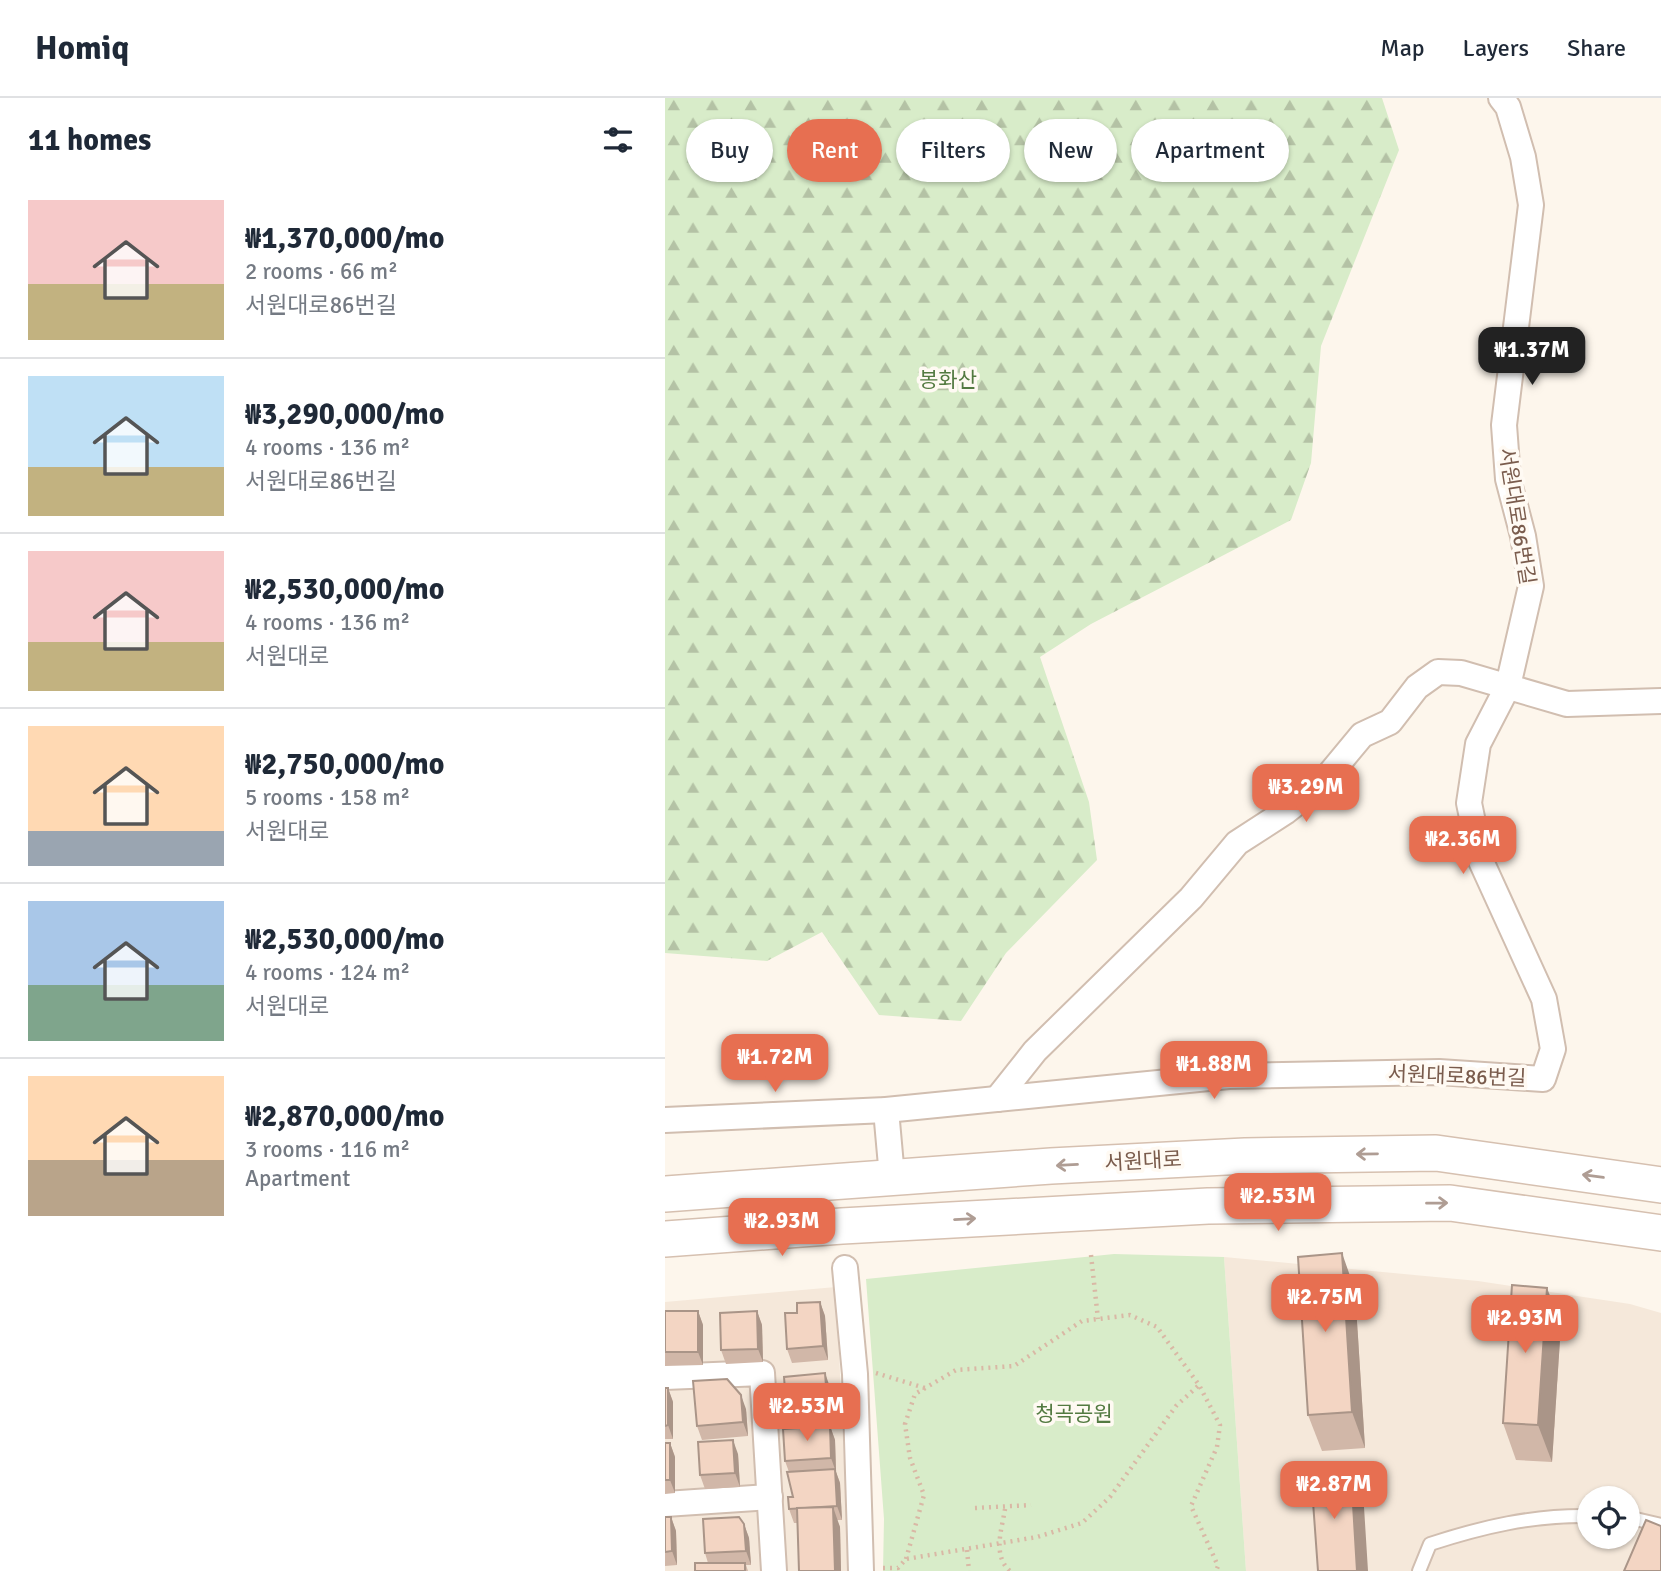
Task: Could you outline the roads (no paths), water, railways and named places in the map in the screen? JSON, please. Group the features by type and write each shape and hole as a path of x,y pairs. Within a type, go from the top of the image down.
{"street":[{"name":"서원대로86번길","path":"665,1120 887,1110 1229,1076 1439,1072 1543,1079 1553,1049 1544,999 1481,861 1469,803 1478,744 1508,686 1531,586 1523,536 1508,479 1504,425 1531,205 1523,157 1508,107 1501,98"},
{"path":"997,1099 1035,1051 1123,961 1191,898 1237,843 1323,782 1362,735 1390,722 1417,687 1439,672 1461,673 1567,704 1661,701"},
{"path":"887,1110 897,1223"},
{"name":"서원대로","path":"665,1194 892,1177 1245,1156 1436,1153 1661,1185"},
{"path":"665,1239 1208,1206 1450,1203 1661,1233"},
{"path":"845,1268 855,1374 861,1568"},
{"path":"665,1377 762,1373 775,1571"},
{"path":"665,1504 770,1497"}],"lane":[{"path":"1419,1571 1430,1544 1487,1525 1577,1516"},
{"path":"1640,1520 1661,1525"}],"park label":[{"name":"봉화산","path":"948,380"},
{"name":"청곡공원","path":"1074,1414"}]}
